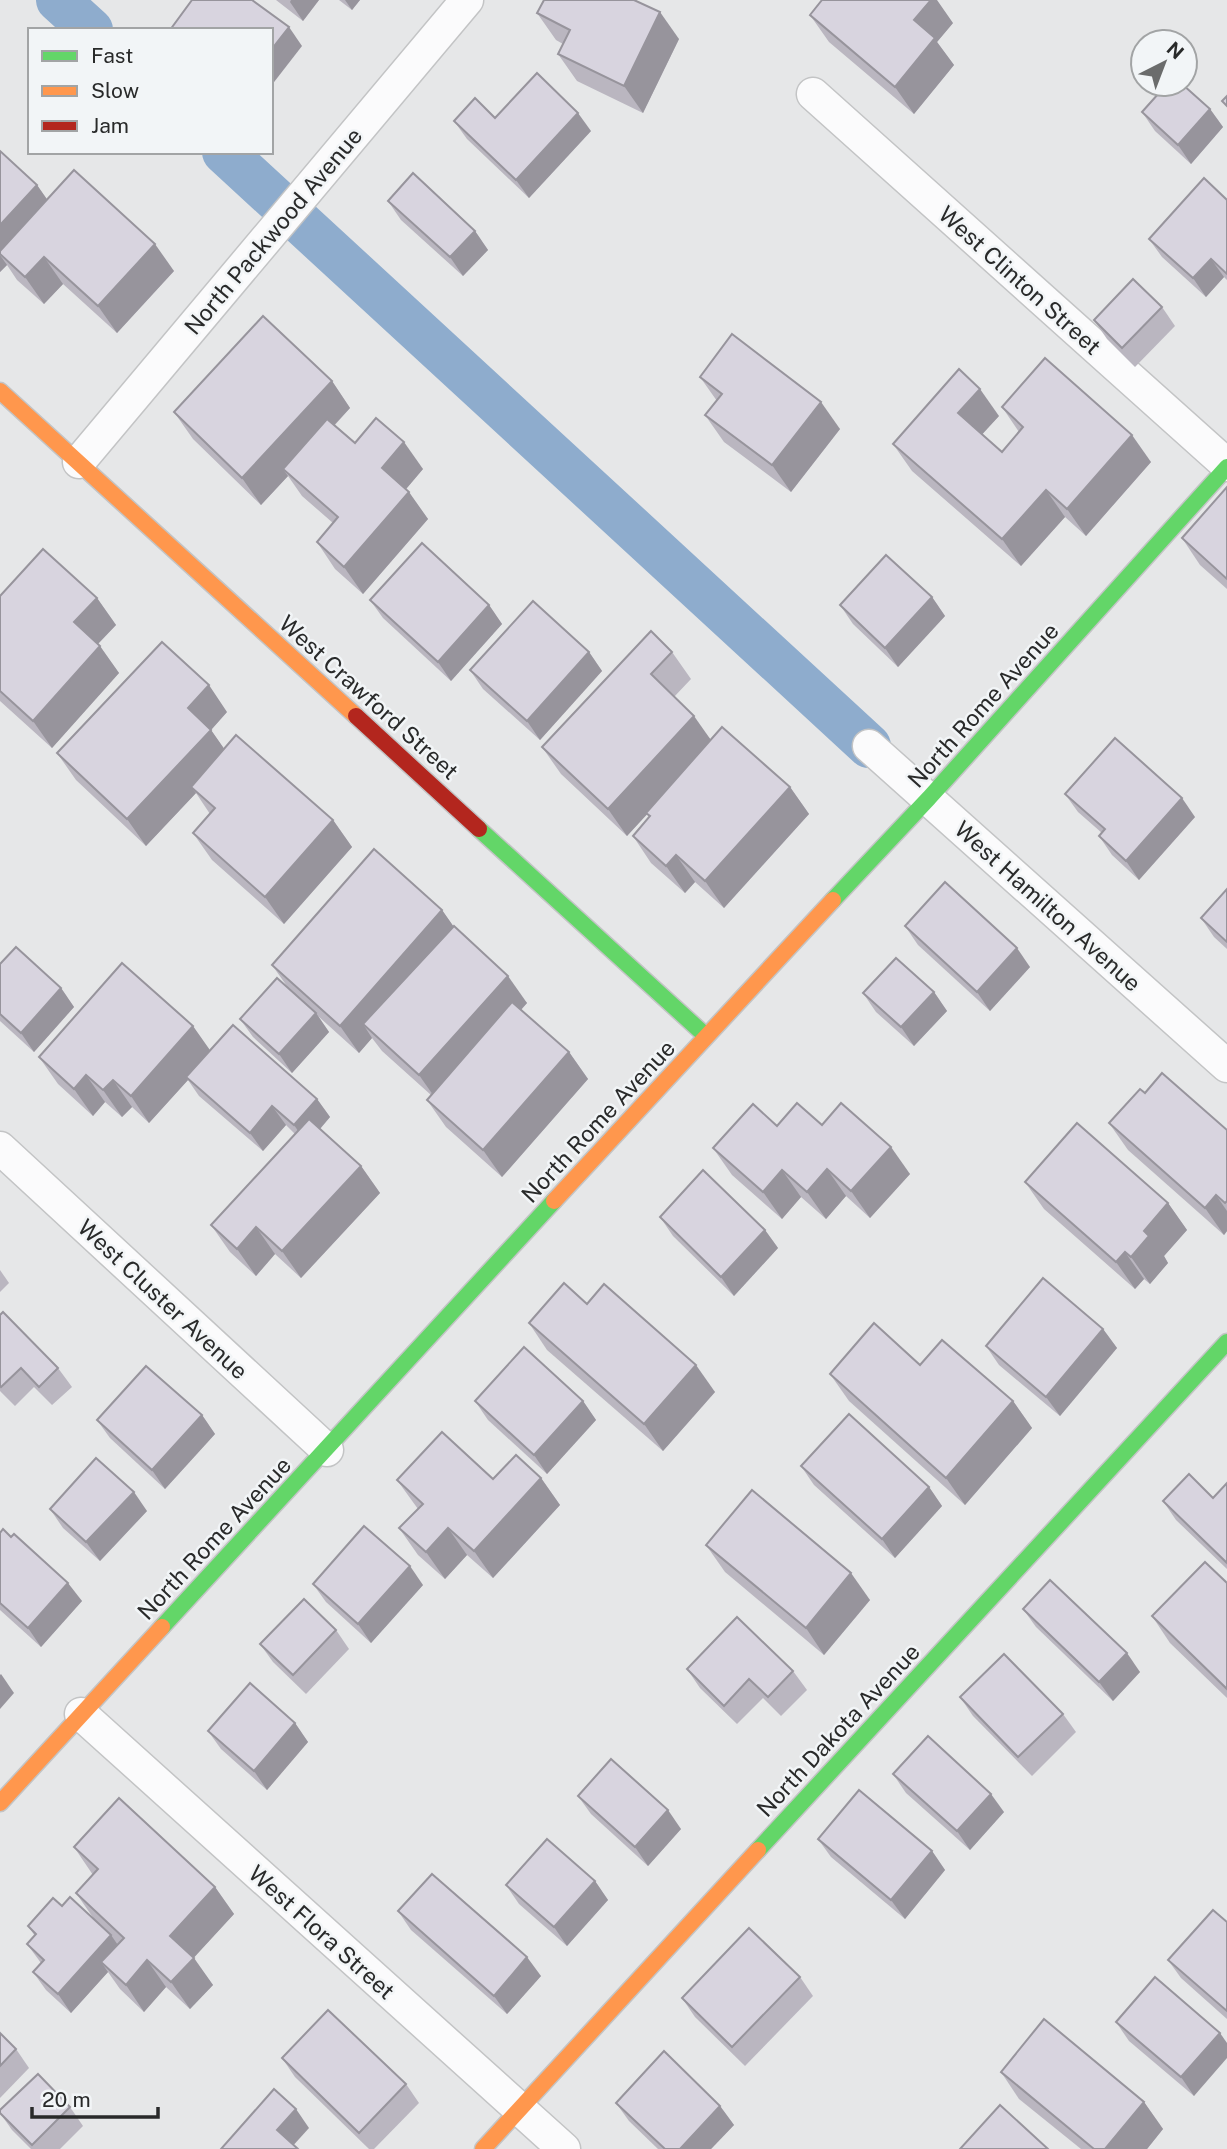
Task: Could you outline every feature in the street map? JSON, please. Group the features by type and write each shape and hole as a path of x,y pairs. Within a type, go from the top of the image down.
{"street":[{"name":"North Packwood Avenue","path":"79,462 467,0"},
{"name":"West Clinton Street","path":"813,94 1227,466"},
{"name":"West Crawford Street","path":"0,391 706,1036"},
{"name":"North Rome Avenue","path":"0,1803 706,1036 929,798 1227,466"},
{"name":"West Hamilton Avenue","path":"869,746 1227,1066"},
{"name":"West Cluster Avenue","path":"0,1149 327,1450"},
{"name":"North Dakota Avenue","path":"484,2149 1227,1342"},
{"name":"West Flora Street","path":"81,1714 564,2149"}],"building":[{"path":"192,0 252,0 289,27 273,47 273,28 171,28"},
{"path":"544,0 634,0 660,12 624,86 558,54 570,30 537,13"},
{"path":"822,0 931,0 914,20 935,38 895,87 810,15"},
{"path":"537,73 578,113 516,180 454,121 475,98 495,118"},
{"path":"1154,98 1198,98 1210,109 1178,145 1142,112"},
{"path":"0,151 37,185 0,225"},
{"path":"74,170 155,244 98,306 44,257 25,277 0,254"},
{"path":"413,173 475,231 450,257 388,201"},
{"path":"1204,178 1227,200 1227,274 1211,259 1193,278 1149,239"},
{"path":"1133,279 1162,307 1122,348 1094,320"},
{"path":"263,316 332,381 242,478 174,412"},
{"path":"732,334 821,402 772,465 705,415 722,394 700,377"},
{"path":"1045,358 1132,435 1067,509 1046,490 1002,539 893,444 959,369 980,389 958,413 1002,452 1023,427 1002,407"},
{"path":"376,418 404,442 382,468 409,492 344,567 317,542 338,517 283,469 327,419 355,443"},
{"path":"1227,487 1227,579 1182,538"},
{"path":"422,543 489,605 438,662 370,600"},
{"path":"43,549 97,598 74,622 100,646 33,721 0,691 0,596"},
{"path":"886,555 932,597 885,648 840,605"},
{"path":"533,601 589,652 527,721 470,670"},
{"path":"651,631 672,652 651,674 694,716 608,809 542,747"},
{"path":"162,642 209,685 188,708 211,730 127,819 57,753"},
{"path":"722,727 790,787 705,881 676,855 666,866 633,836 650,816 646,813"},
{"path":"236,735 333,820 265,897 193,833 215,808 191,787"},
{"path":"1115,738 1182,798 1126,861 1099,836 1105,829 1065,794"},
{"path":"374,849 442,910 340,1026 272,965"},
{"path":"945,882 1017,948 977,992 905,926"},
{"path":"1227,889 1227,942 1201,918"},
{"path":"454,926 508,976 419,1075 363,1024"},
{"path":"16,947 61,988 21,1033 0,1014 0,964"},
{"path":"896,958 934,992 901,1027 863,993"},
{"path":"122,963 193,1026 131,1096 113,1080 103,1090 86,1075 74,1089 39,1057"},
{"path":"277,978 316,1013 279,1054 240,1019"},
{"path":"512,1002 569,1052 483,1150 427,1100"},
{"path":"233,1025 317,1099 294,1125 272,1106 250,1133 186,1077"},
{"path":"1162,1073 1227,1130 1225,1203 1216,1195 1205,1208 1109,1123 1140,1089 1145,1093"},
{"path":"797,1103 822,1125 841,1103 891,1147 851,1191 827,1169 807,1192 782,1170 763,1192 713,1148 753,1104 777,1126"},
{"path":"309,1119 361,1166 282,1251 256,1227 237,1249 211,1225"},
{"path":"1077,1123 1168,1203 1144,1231 1149,1236 1131,1257 1125,1252 1116,1262 1025,1182"},
{"path":"703,1170 765,1230 721,1277 660,1217"},
{"path":"1043,1278 1103,1329 1046,1397 986,1346"},
{"path":"564,1283 587,1304 604,1284 696,1365 644,1424 529,1323"},
{"path":"3,1312 58,1368 39,1387 21,1368 0,1386 0,1315"},
{"path":"874,1323 920,1365 942,1340 1013,1401 946,1478 830,1374"},
{"path":"524,1347 583,1401 534,1455 475,1401"},
{"path":"146,1366 202,1415 152,1470 97,1420"},
{"path":"849,1414 929,1487 882,1539 801,1466"},
{"path":"442,1432 493,1479 516,1455 541,1478 474,1551 448,1528 426,1552 399,1528 423,1504 397,1480"},
{"path":"96,1458 134,1492 86,1542 50,1509"},
{"path":"1189,1474 1213,1498 1227,1483 1227,1563 1163,1501"},
{"path":"752,1490 851,1573 806,1628 706,1545"},
{"path":"364,1526 410,1566 358,1624 313,1584"},
{"path":"3,1529 11,1537 14,1534 68,1583 28,1628 0,1603 0,1533"},
{"path":"1205,1562 1227,1583 1227,1689 1152,1616"},
{"path":"1050,1580 1127,1653 1099,1682 1023,1609"},
{"path":"304,1599 336,1630 293,1675 260,1644"},
{"path":"737,1617 793,1671 768,1697 749,1679 724,1706 687,1669"},
{"path":"1004,1654 1063,1714 1018,1757 960,1697"},
{"path":"250,1683 295,1723 254,1771 208,1731"},
{"path":"928,1736 991,1794 957,1831 893,1774"},
{"path":"611,1759 668,1810 635,1847 578,1796"},
{"path":"859,1790 932,1851 891,1900 818,1839"},
{"path":"119,1798 215,1887 170,1936 194,1958 171,1982 147,1960 126,1985 101,1962 124,1938 76,1893 98,1869 74,1847"},
{"path":"547,1839 595,1881 554,1927 506,1885"},
{"path":"432,1874 527,1957 494,1996 398,1911"},
{"path":"70,1897 111,1935 58,1994 33,1972 44,1960 27,1944 36,1934 28,1926 53,1898 62,1906"},
{"path":"1213,1910 1227,1922 1227,2011 1168,1960"},
{"path":"749,1928 800,1977 732,2047 682,1998"},
{"path":"1155,1977 1220,2033 1181,2077 1116,2022"},
{"path":"328,2010 406,2084 359,2133 282,2058"},
{"path":"1044,2019 1144,2102 1105,2149 1094,2149 1001,2072"},
{"path":"0,2033 16,2049 0,2066"},
{"path":"664,2051 720,2106 680,2149 665,2149 616,2103"},
{"path":"38,2074 70,2107 32,2145 0,2110"},
{"path":"274,2089 296,2109 277,2130 298,2149 221,2149"},
{"path":"1000,2105 1048,2149 960,2149"}],"waterway":[{"path":"58,0 89,28"},
{"path":"226,154 869,746"}],"traffic: fast":[{"path":"833,900 929,798 1227,467"},
{"path":"479,829 706,1036"},
{"path":"162,1627 554,1201"},
{"path":"758,1850 1227,1342"}],"traffic: slow":[{"path":"0,391 356,716"},
{"path":"554,1201 833,900"},
{"path":"0,1803 162,1627"},
{"path":"483,2149 758,1850"}],"traffic: jam":[{"path":"356,716 479,829"}]}
